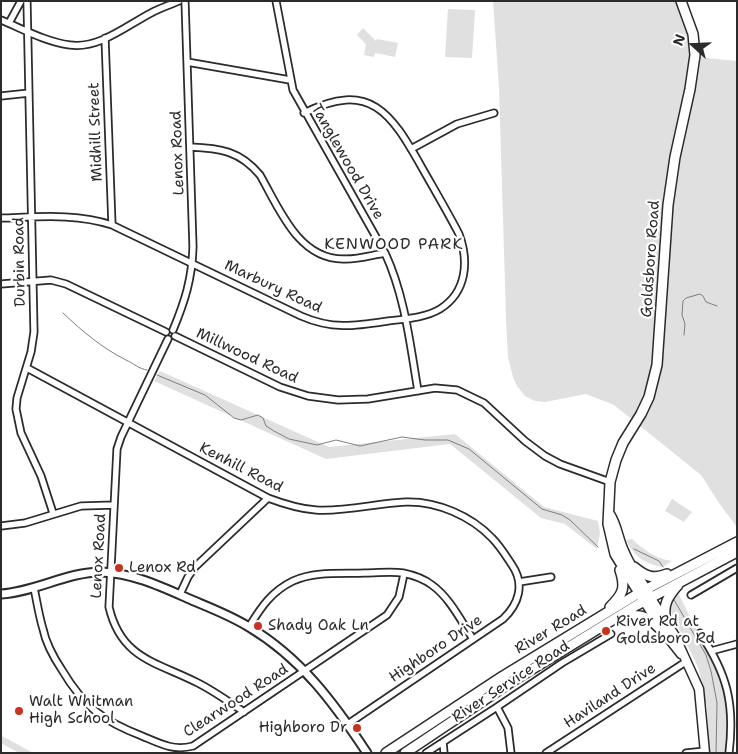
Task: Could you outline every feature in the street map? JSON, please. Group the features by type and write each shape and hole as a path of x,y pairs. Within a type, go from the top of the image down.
{"main road":[{"name":"Goldsboro Road","path":"681,1 693,34 695,55 690,89 675,157 668,205 657,366 649,397 623,443 616,460 610,482 610,536 615,554 666,620 687,661 699,690 705,752"},
{"name":"Goldsboro Road","path":"610,514 629,564 645,595 666,635 687,661"},
{"name":"River Road","path":"405,753 508,684 611,621 645,595 689,567 737,542"},
{"name":"River Road","path":"386,753 503,676 588,624 645,595 684,580 737,552"},
{"path":"588,624 619,599 623,591 624,581 615,554"},
{"path":"629,564 646,576 651,577 664,576 689,567"},
{"path":"666,620 664,614 668,596 684,580"},
{"path":"611,621 629,615 640,615 648,618 666,635"}],"street":[{"path":"9,23 21,1"},
{"name":"Durbin Road","path":"27,1 34,332 27,368 17,398 18,420 21,433 41,476 53,513"},
{"path":"1,20 52,42 71,46 88,44 105,38 153,12 179,1"},
{"name":"Lenox Road","path":"185,1 193,263 185,302 171,333 172,339 168,339 117,449 109,607 112,622 119,635 130,648 143,658 206,687 244,712"},
{"name":"Tanglewood Drive","path":"276,1 292,90 385,253 399,288 418,391"},
{"name":"Midhill Street","path":"105,38 112,225"},
{"path":"187,62 290,80"},
{"path":"1,96 29,93"},
{"name":"Marbury Road","path":"1,218 82,217 112,225 301,316 324,324 351,327 406,319 439,310 450,301 460,286 464,274 465,259 459,234 411,149 391,119 373,106 359,101 344,100 322,104 304,113"},
{"path":"411,149 457,124 494,113"},
{"path":"190,147 221,149 233,153 253,167 260,175 293,231 304,244 315,252 344,260 385,253"},
{"name":"Millwood Road","path":"1,284 52,280 66,284 280,387 308,396 338,400 368,399 447,388 457,390 484,403 525,441 545,456 560,464 610,482"},
{"name":"Kenhill Road","path":"27,368 268,498 288,506 316,510 333,510 408,502 446,509 468,519 491,537 515,569 519,582"},
{"path":"180,594 195,567 268,498"},
{"path":"1,526 25,523 81,506 114,505"},
{"path":"691,595 737,568"},
{"path":"1,594 34,588 83,574 110,573 138,578 180,594 249,627 273,643 305,671 328,696 367,753"},
{"path":"249,627 267,599 276,591 294,581 323,575 404,574 422,579 439,591 474,639"},
{"name":"Clearwood Road","path":"34,588 43,631 52,656 74,690 98,714 110,722 168,747 184,748 193,746 386,615 399,597 404,574"},
{"path":"519,582 551,577"},
{"name":"Highboro Drive","path":"348,724 503,619 511,611 518,596 519,582"},
{"path":"700,633 712,651 723,676 730,704 732,732 729,753"},
{"name":"River Service Road","path":"426,753 562,663 611,634"},
{"path":"712,651 737,644"},
{"name":"Haviland Drive","path":"546,753 687,661"},
{"path":"497,707 508,728 511,753"},
{"path":"443,742 444,753"},
{"path":"686,753 705,752"}],"shaded area":[{"path":"493,1 676,1 687,27 691,49 706,58 737,61 737,527 701,475 614,405 586,394 545,402 535,401 525,396 517,386 508,357 499,87"},
{"path":"448,9 475,10 472,58 445,57"},
{"path":"363,28 376,41 377,39 398,43 395,57 375,53 374,57 364,55 366,44 357,35"},
{"path":"160,371 329,447 455,434 544,507 598,521 600,533 597,549 565,524 541,518 450,444 326,459 154,381"},
{"path":"672,499 692,512 684,522 665,511"},
{"path":"632,539 651,553 672,561 663,567 650,564 632,551 626,540"},
{"path":"677,591 727,689 729,753 709,753 707,707 698,667 669,608 670,599"},
{"path":"1,736 33,753 19,753 1,743"}],"waterway":[{"path":"684,335 685,324 682,315 683,301 686,298 700,294 706,302 717,306"},
{"path":"63,313 101,345 147,370"},
{"path":"157,375 205,395 234,418 241,420 258,415 263,418 266,426 289,439 317,445 336,440 360,446 402,437 448,440 469,449 542,509 562,515 570,520 598,547"},
{"path":"634,549 659,561 663,567"},
{"path":"673,598 706,655 711,671 717,703 716,753"}],"place":[{"name":"Lenox Rd","path":"119,568"},
{"name":"Shady Oak Ln","path":"258,626"},
{"name":"River Rd at Goldsboro Rd","path":"606,631"},
{"name":"Walt Whitman High School","path":"19,711"},
{"name":"Highboro Dr","path":"357,728"}],"district":[{"name":"KENWOOD PARK","path":"394,245"}]}
